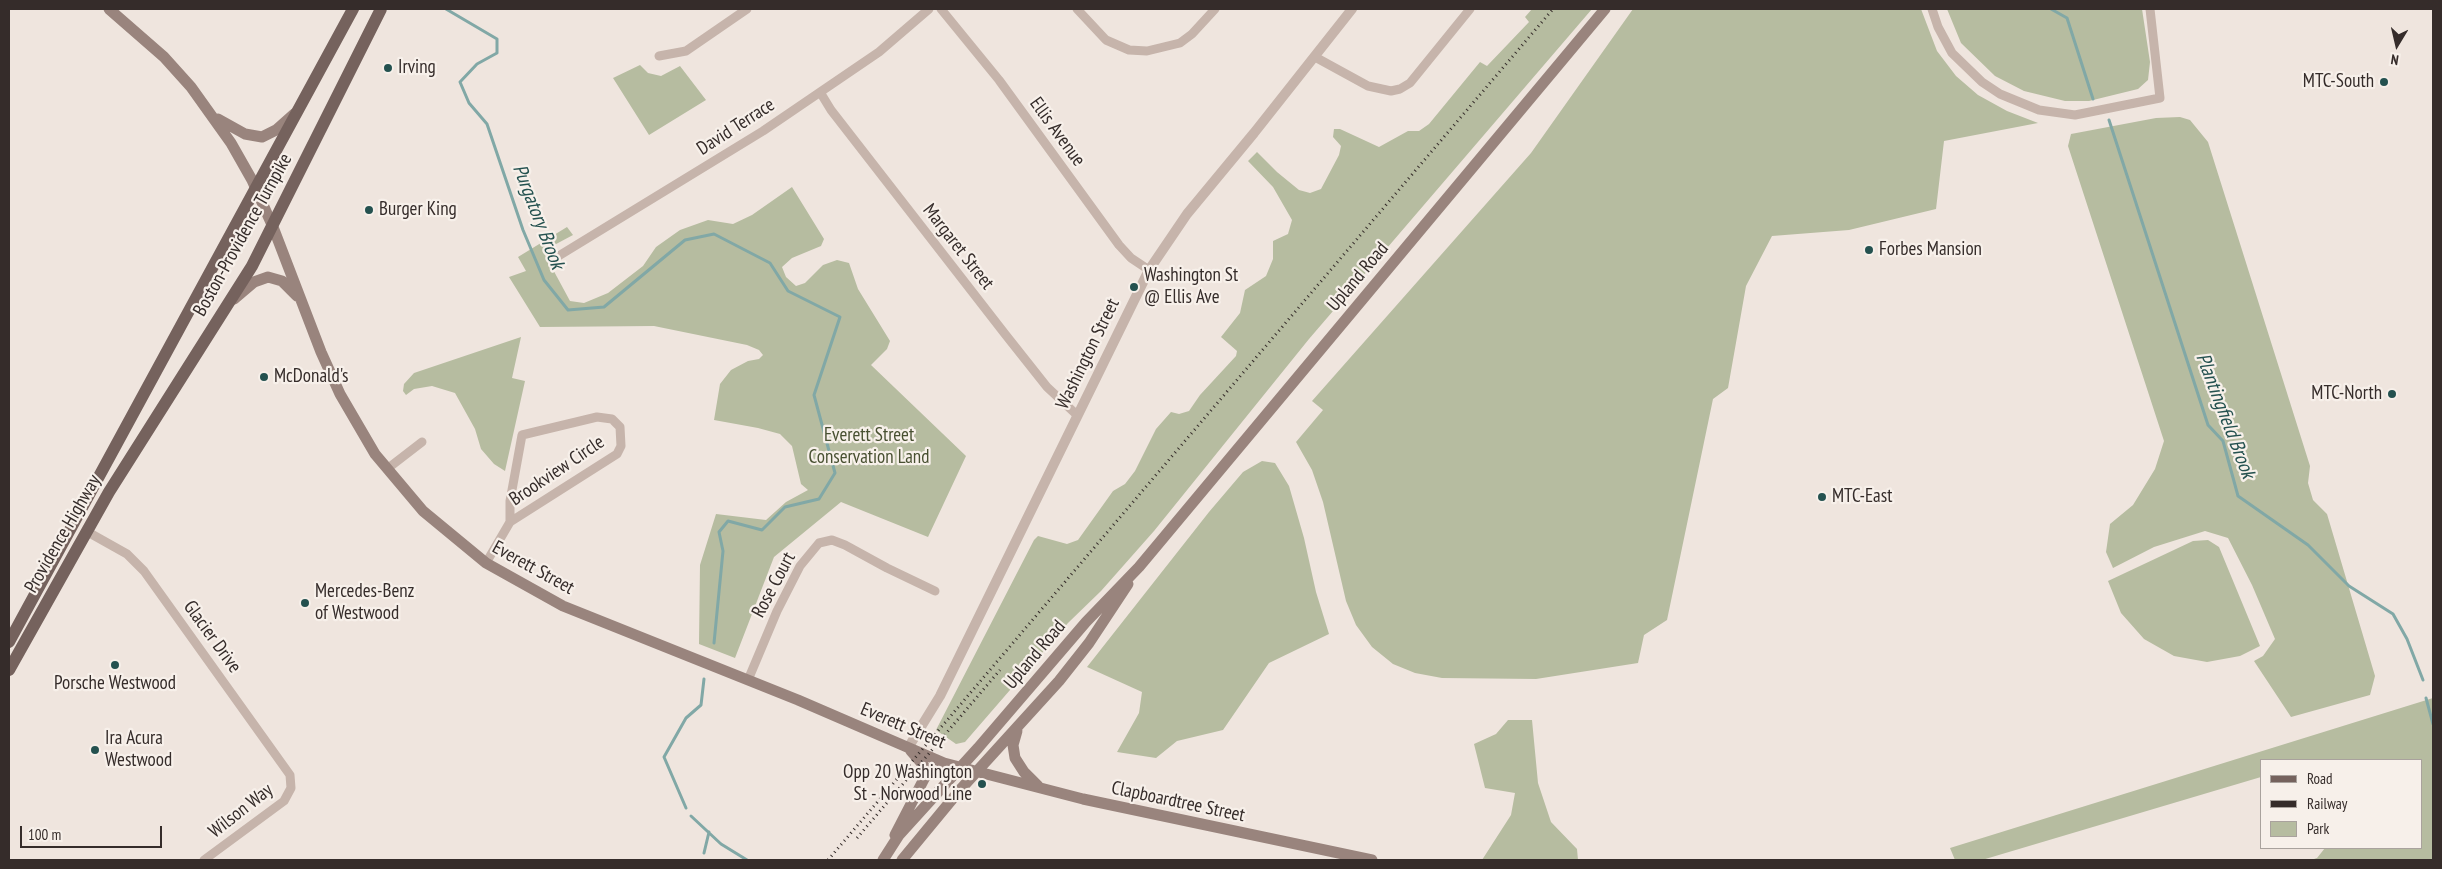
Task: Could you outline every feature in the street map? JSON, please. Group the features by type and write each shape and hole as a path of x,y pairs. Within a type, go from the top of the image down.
{"main road":[{"path":"109,9 164,57 212,115 240,132 262,137 276,130 300,108"},
{"name":"Boston-Providence Turnpike","path":"103,466 256,189 352,9"},
{"name":"Boston-Providence Turnpike","path":"122,471 226,307 273,226 381,9"},
{"name":"Upland Road","path":"960,768 1086,622 1139,567 1605,9"},
{"name":"Everett Street","path":"212,115 256,189 273,226 321,352 344,404 386,469 436,523 486,563 562,606 748,680 908,748 960,768 978,772"},
{"path":"226,307 254,282 268,277 285,284 303,304"},
{"name":"Providence Highway","path":"9,640 103,466"},
{"name":"Providence Highway","path":"9,670 86,530 122,471"},
{"name":"Upland Road","path":"978,772 1020,726 1089,643 1139,567"},
{"path":"1020,726 1013,745 1016,758 1024,772 1040,787"},
{"path":"887,858 925,777 924,766 908,748"},
{"path":"887,858 900,835 960,768"},
{"path":"902,860 959,791 978,772"},
{"name":"Clapboardtree Street","path":"978,772 1091,801 1372,860"}],"street":[{"path":"659,56 686,51 747,9"},
{"name":"David Terrace","path":"552,260 764,131 879,52 929,9"},
{"name":"Ellis Avenue","path":"941,9 998,80 1119,245 1131,258 1149,270"},
{"path":"1077,9 1106,40 1129,50 1147,51 1180,43 1192,34 1215,9"},
{"name":"Washington Street","path":"908,748 940,696 1149,270 1186,214 1352,9"},
{"path":"1315,57 1368,86 1391,91 1400,89 1410,83 1470,9"},
{"path":"1932,9 1938,27 1952,53 1966,68 1991,89 2039,110 2075,115 2160,98 2150,9"},
{"name":"Margaret Street","path":"820,92 831,110 1047,387 1077,416"},
{"name":"Brookview Circle","path":"486,563 510,522 617,454 621,446 620,427 612,420 597,418 522,435 510,501 510,522"},
{"path":"386,469 422,442"},
{"name":"Glacier Drive","path":"86,530 127,554 144,571 288,772 291,783"},
{"name":"Rose Court","path":"748,680 777,611 800,566 819,543 832,540 845,545 935,591"},
{"name":"Wilson Way","path":"204,860 284,801 290,792 291,783"}],"green space":[{"path":"1532,9 1592,9 1309,339 1154,531 1101,591 1068,623 965,742 956,744 936,730 1034,540 1038,536 1067,544 1078,540 1113,491 1125,484 1135,471 1156,429 1171,412 1179,414 1189,411 1200,395 1236,356 1237,351 1221,337 1240,313 1245,290 1266,276 1273,259 1273,241 1288,234 1292,220 1273,187 1248,161 1257,152 1299,190 1310,193 1321,189 1339,155 1341,146 1333,137 1334,129 1340,129 1379,147 1408,131 1419,131 1429,124 1480,62 1487,66 1529,22 1525,17"},
{"path":"1633,9 1921,9 1937,51 1956,76 1978,95 2007,111 2038,123 1944,141 1936,209 1849,230 1772,236 1746,286 1728,388 1713,399 1667,620 1644,635 1638,663 1536,679 1442,678 1415,673 1393,664 1372,647 1356,625 1346,601 1323,502 1312,470 1296,442 1323,410 1312,401 1531,153"},
{"path":"1947,9 2142,9 2150,62 2148,80 2138,89 2089,101 2065,101 2024,91 1995,76 1961,43"},
{"path":"640,65 648,73 661,76 680,66 706,100 649,135 613,78"},
{"path":"2180,117 2190,120 2208,142 2310,466 2308,483 2313,500 2327,514 2375,676 2370,695 2291,717 2254,661 2263,656 2275,639 2252,585 2228,538 2205,531 2154,547 2113,568 2106,552 2110,524 2133,505 2155,469 2164,441 2068,146 2071,134 2156,118"},
{"name":"Everett Street Conservation Land","path":"792,187 824,239 821,246 792,258 782,267 786,277 796,286 805,283 823,265 837,260 849,263 858,289 890,341 887,349 871,365 966,456 928,537 841,502 774,557 735,658 699,644 700,565 716,514 766,520 786,502 808,490 801,484 792,446 780,434 714,420 720,384 731,370 748,361 759,359 763,355 759,350 747,345 654,326 540,327 509,277 526,271 518,257 567,227 573,235 543,251 570,301 584,303 608,293 643,266 656,247 680,230 708,220 733,224 752,215"},
{"path":"521,337 512,378 525,381 505,471 494,464 481,449 475,429 455,393 432,386 414,389 406,395 403,391 404,384 414,373"},
{"path":"1262,461 1275,463 1289,486 1304,538 1316,592 1329,634 1269,663 1223,730 1177,741 1156,758 1117,752 1139,713 1142,692 1087,667 1209,512 1243,472"},
{"path":"2208,540 2219,547 2260,646 2240,656 2207,662 2174,656 2144,639 2121,613 2108,581 2193,541"},
{"path":"2433,698 2433,860 2311,860 2317,858 2324,849 2422,849 2422,759 2260,759 2260,777 1982,860 1955,860 1950,848"},
{"path":"1508,720 1532,720 1538,783 1551,822 1577,849 1578,860 1482,860 1511,815 1515,793 1485,788 1474,744 1496,734"}],"waterway":[{"name":"Purgatory Brook","path":"446,9 497,39 497,53 477,64 460,82 469,103 487,124 523,230 544,280 568,310 604,307 685,240 714,234 770,263 788,291 840,317 814,395 835,473 819,499 785,507 762,530 728,521 719,532 723,551 714,643"},
{"name":"Plantingfield Brook","path":"2051,9 2067,18 2093,99"},
{"name":"Plantingfield Brook","path":"2109,120 2208,425 2223,441 2238,496 2308,545 2349,586 2393,614 2407,639 2423,680"},
{"name":"Purgatory Brook","path":"686,808 664,757 686,718 701,705 704,679"},
{"name":"Plantingfield Brook","path":"2426,698 2433,724"},
{"name":"Purgatory Brook","path":"691,816 721,844 747,860"},
{"path":"704,853 709,832"}],"railway":[{"path":"828,860 1553,9"},
{"path":"857,838 1000,670"}],"place":[{"name":"Irving","path":"388,68"},
{"name":"MTC-South","path":"2384,82"},
{"name":"Burger King","path":"369,210"},
{"name":"Forbes Mansion","path":"1869,250"},
{"name":"Washington St @ Ellis Ave","path":"1134,287"},
{"name":"McDonald's","path":"264,377"},
{"name":"MTC-North","path":"2392,394"},
{"name":"MTC-East","path":"1822,497"},
{"name":"Mercedes-Benz of Westwood","path":"305,603"},
{"name":"Porsche Westwood","path":"115,665"},
{"name":"Ira Acura Westwood","path":"95,750"},
{"name":"Opp 20 Washington St - Norwood Line","path":"982,784"}]}
